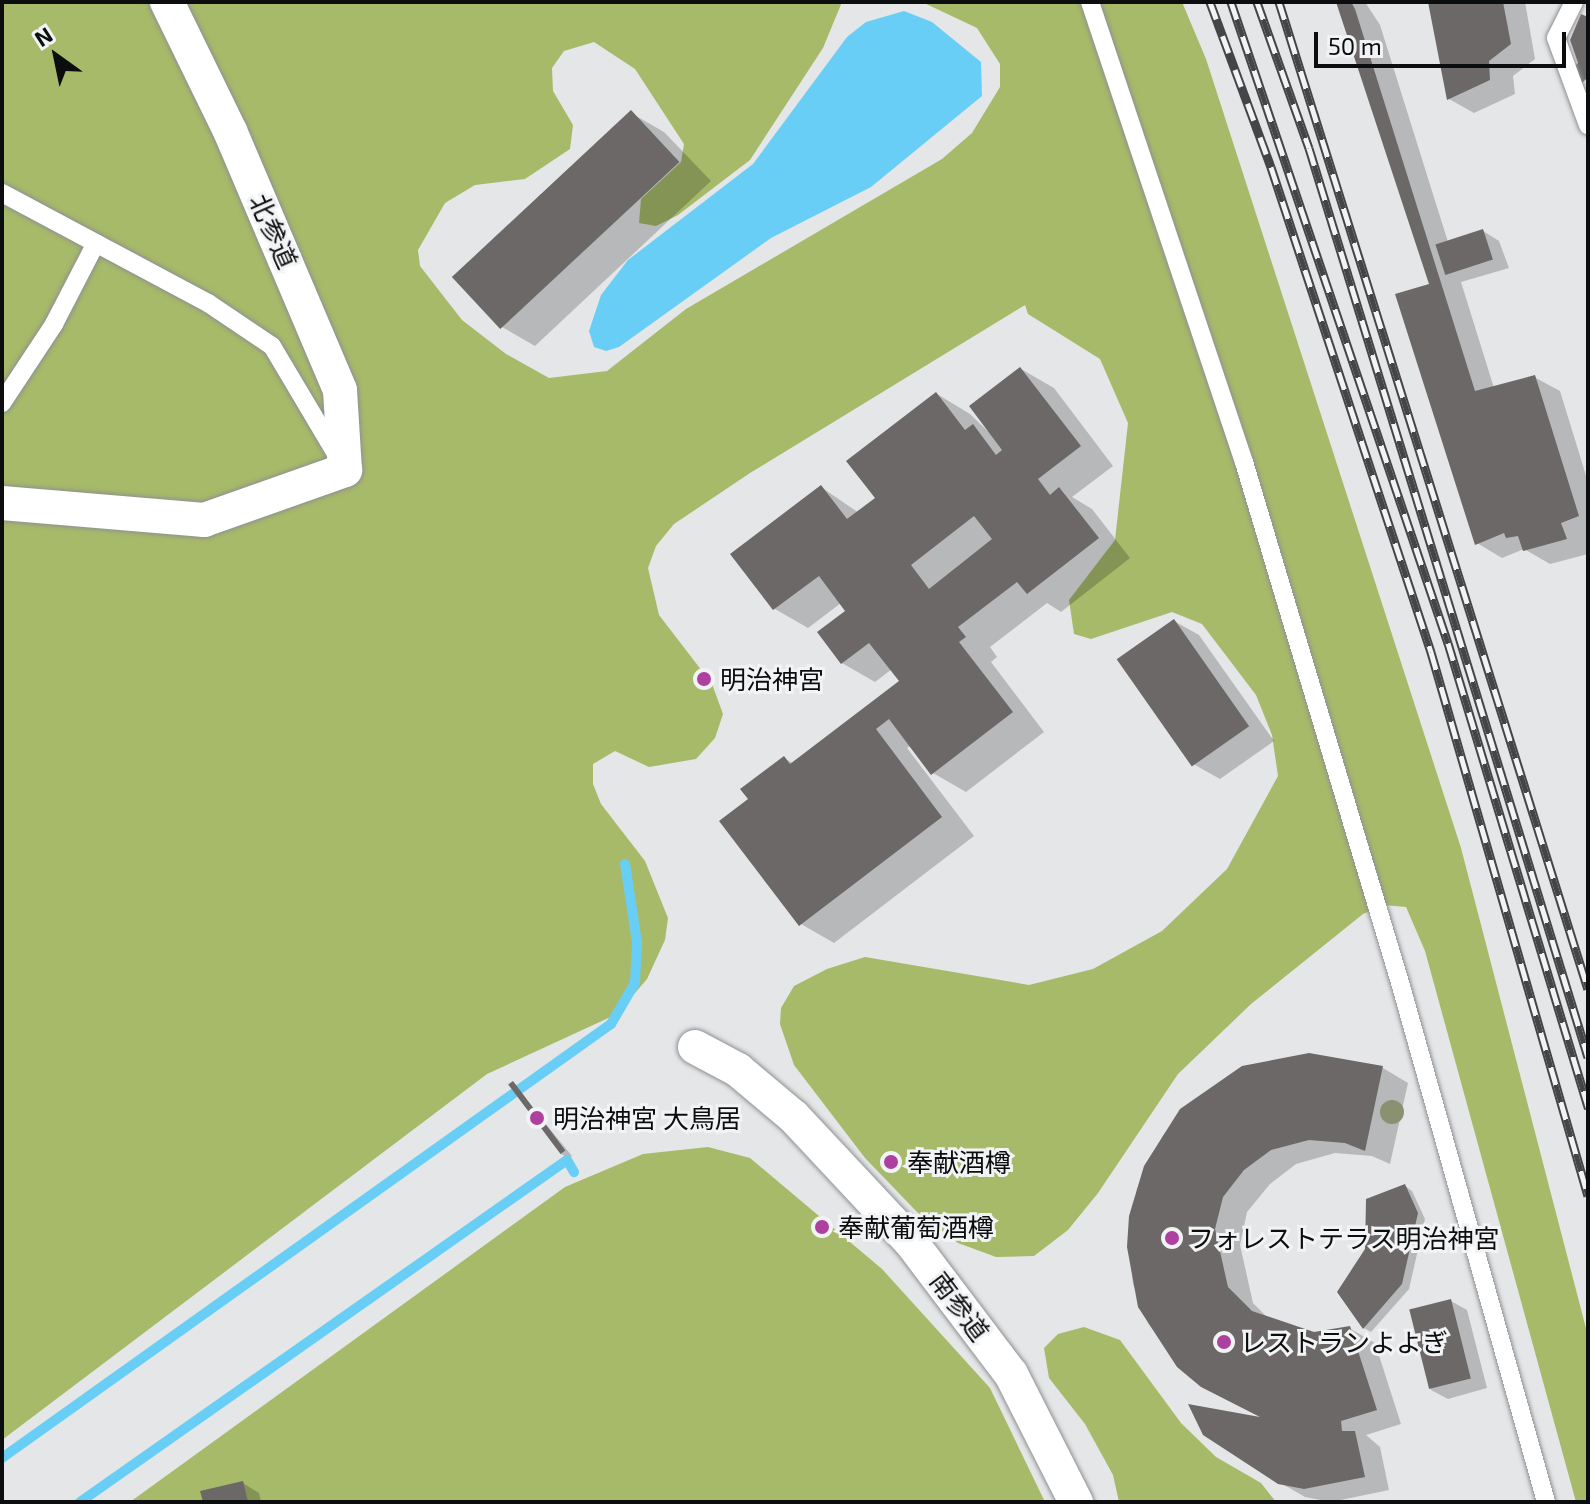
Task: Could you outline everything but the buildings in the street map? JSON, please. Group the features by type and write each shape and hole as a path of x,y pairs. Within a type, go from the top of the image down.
{"street":[{"name":"北参道","path":"167,2 236,144 340,390 345,470"},
{"path":"2,503 204,520 345,470"},
{"name":"南参道","path":"695,1047 738,1070 794,1117 911,1242 1011,1374 1076,1502"}],"lane":[{"path":"1090,2 1249,477 1401,986 1546,1502"},
{"path":"1574,2 1556,38 1588,125"},
{"path":"2,193 208,303 272,346 345,470"},
{"path":"2,403 54,324 96,243"}],"green space":[{"path":"2,2 842,2 823,48 750,160 678,215 656,226 639,223 641,199 681,162 684,144 635,69 594,42 564,51 552,68 553,91 573,125 570,149 525,179 475,185 445,203 418,250 420,266 462,320 506,354 549,378 607,371 686,309 942,159 972,133 1000,87 1000,64 977,28 922,2 1182,2 1206,59 1461,848 1588,1336 1588,1502 1576,1502 1425,951 1406,907 1384,905 1363,914 1251,1004 1178,1074 1098,1193 1068,1230 1034,1256 996,1257 958,1243 917,1212 865,1158 794,1065 780,1024 781,1008 794,986 827,969 865,957 1029,985 1093,969 1162,931 1227,869 1278,776 1272,735 1256,695 1202,624 1172,612 1091,639 1074,634 1069,600 1115,540 1128,423 1100,359 1028,314 1025,305 750,473 674,524 656,546 648,568 659,615 712,684 723,714 715,738 696,759 649,767 615,751 593,764 593,784 601,804 645,861 668,918 665,940 647,979 617,1014 487,1074 2,1440"},
{"path":"708,1147 750,1158 882,1269 990,1388 1045,1502 130,1502 565,1187 643,1154"},
{"path":"1084,1327 1120,1340 1181,1423 1216,1457 1261,1483 1276,1502 1119,1502 1113,1475 1085,1424 1049,1378 1044,1348 1058,1334"}],"water":[{"path":"904,11 932,22 981,62 982,96 871,187 771,238 619,347 606,351 594,347 589,331 601,295 628,260 753,164 847,37 866,22"}],"waterway":[{"path":"2,1458 611,1024 635,983 637,942 625,864"},
{"path":"80,1502 567,1160 574,1172"}],"railway":[{"path":"1210,2 1271,167 1431,652 1588,1196"},
{"path":"1231,2 1448,643 1588,1108"},
{"path":"1257,2 1309,148 1588,1057"},
{"path":"1279,2 1588,989"}],"place":[{"name":"明治神宮","path":"704,679"},
{"name":"明治神宮 大鳥居","path":"537,1118"},
{"name":"奉献酒樽","path":"891,1162"},
{"name":"奉献葡萄酒樽","path":"822,1227"},
{"name":"フォレストテラス明治神宮","path":"1172,1238"},
{"name":"レストランよよぎ","path":"1224,1342"}]}
